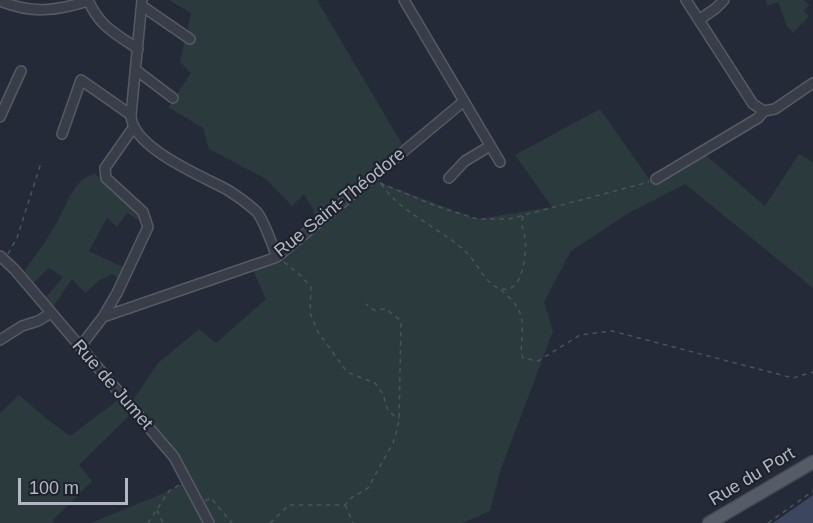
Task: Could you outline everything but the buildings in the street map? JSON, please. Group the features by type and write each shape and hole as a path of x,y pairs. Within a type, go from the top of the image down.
{"main road":[{"name":"Rue du Port","path":"709,523 813,462"}],"street":[{"path":"404,0 500,162"},
{"path":"686,0 753,104 764,111"},
{"path":"699,20 724,0"},
{"path":"0,1 30,10 65,8 88,1 95,16 104,26 138,49"},
{"path":"142,3 131,115 133,128 140,137 191,173 226,190 258,213 279,255"},
{"path":"142,3 190,39"},
{"path":"0,117 21,70"},
{"path":"136,70 173,98"},
{"path":"62,134 81,80 131,115"},
{"path":"656,179 758,118 764,111 775,109 813,83"},
{"name":"Rue Saint-Théodore","path":"103,317 279,255 464,101"},
{"path":"80,348 103,317 148,227 143,212 109,181 105,174 105,168 133,128"},
{"path":"449,178 465,161 490,146"},
{"name":"Rue de Jumet","path":"2,258 174,458 209,523"},
{"path":"0,340 51,313"}],"path":[{"path":"2,258 17,238 41,163"},
{"path":"656,179 509,219 477,219 436,206 381,183 393,201 458,244 478,265 491,284 501,290 519,308 523,321 520,351 523,358 538,361 580,335 612,331 793,378 813,372"},
{"path":"501,290 517,284 523,272 525,239 521,226 523,216"},
{"path":"279,255 310,287 310,313 318,332 329,348 347,372 375,383 383,394 388,411 399,420"},
{"path":"270,523 289,505 345,505 351,498 368,488 393,443 399,420 401,321 386,309 374,310 366,304"},
{"path":"148,523 170,491 187,481"},
{"path":"768,523 813,491"},
{"path":"198,503 211,498 232,523"},
{"path":"345,505 353,523"},
{"path":"157,510 163,523"}],"shaded area":[{"path":"169,0 317,0 402,144 313,219 314,211 304,194 292,206 266,179 209,149 203,128 168,107 191,73 180,62 191,13"},
{"path":"766,0 804,0 809,5 804,11 809,16 793,33 787,26 778,2 767,6"},
{"path":"600,109 650,180 702,152 765,206 799,154 813,162 813,288 685,184 627,214 571,251 544,302 553,331 500,472 490,511 463,523 91,523 169,491 186,481 133,400 158,363 199,329 216,343 266,299 251,266 312,228 371,179 477,219 552,207 515,155"},
{"path":"95,174 136,206 145,225 127,213 117,227 107,218 89,251 129,270 119,279 112,274 100,280 85,293 72,279 53,307 45,298 63,277 49,268 33,283 24,272 50,233 72,192 82,180"},
{"path":"19,395 70,436 122,397 134,411 79,465 92,481 52,521 54,523 0,523 0,413"}],"water":[{"path":"813,495 813,523 773,523"}]}
